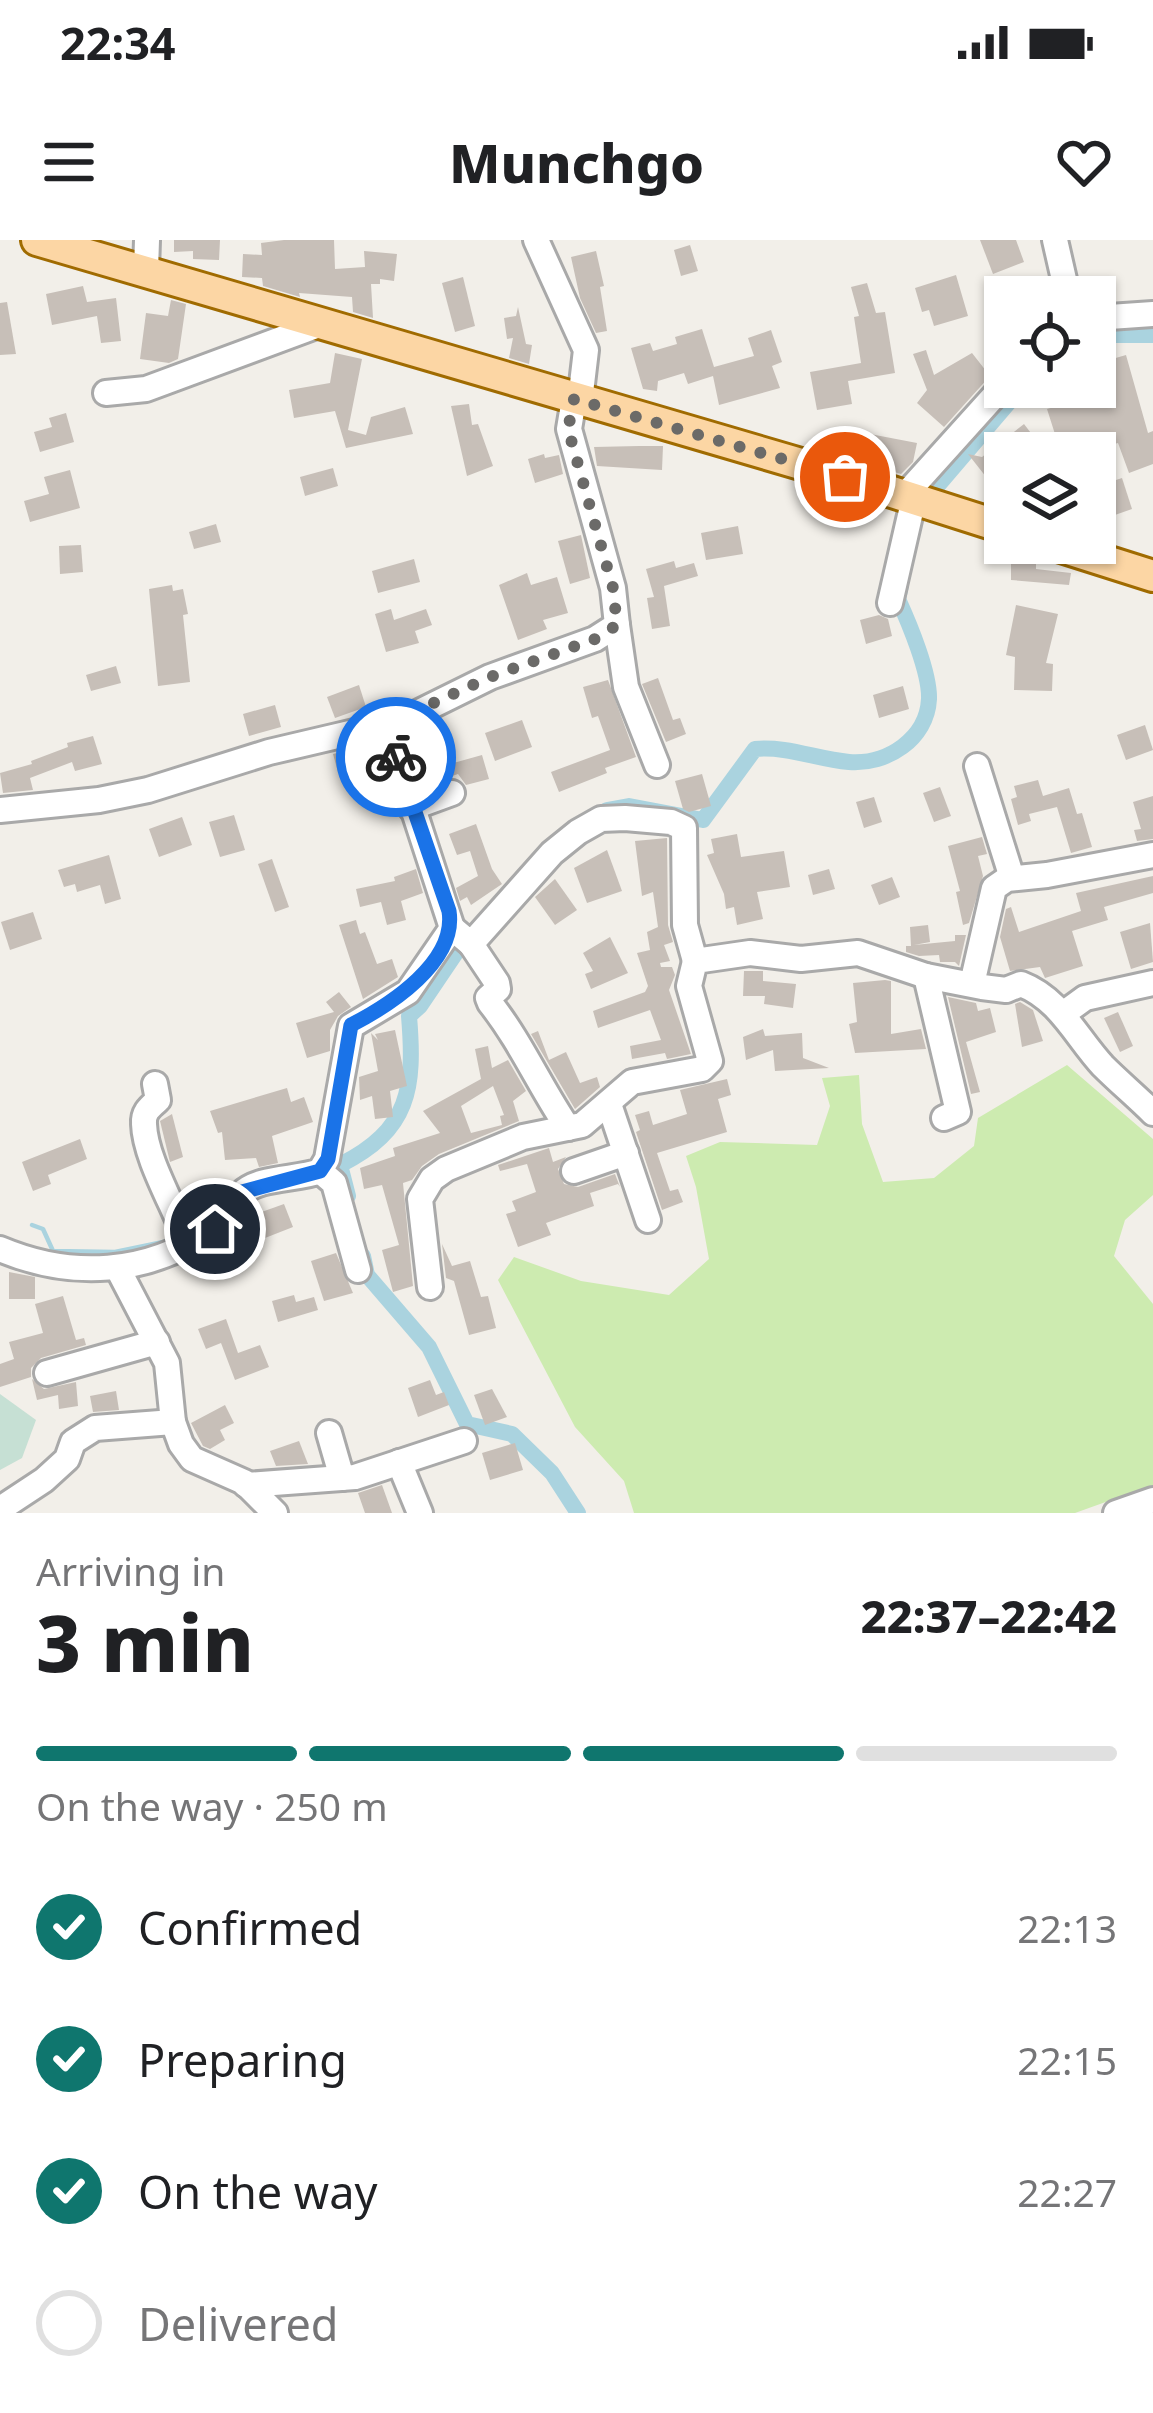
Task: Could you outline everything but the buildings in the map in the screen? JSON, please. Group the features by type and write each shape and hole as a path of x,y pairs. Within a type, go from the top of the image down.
{"main road":[{"path":"38,240 146,255 324,323 984,521"},
{"path":"1115,564 1153,576"}],"street":[{"path":"536,240 586,350 568,429 613,588 626,687 657,765"},
{"path":"1055,240 1063,276"},
{"path":"1116,317 1153,314"},
{"path":"106,393 146,389 324,323"},
{"path":"890,603 920,500 987,408"},
{"path":"0,810 148,790 269,752 386,725 490,677 595,639 617,625"},
{"path":"386,725 411,808 464,938 497,983 498,989 488,998 490,1004 515,1034 568,1128"},
{"path":"977,766 1012,878"},
{"path":"411,808 452,794"},
{"path":"358,1270 326,1156 351,1025 408,992 565,842 601,819 671,822 684,828 685,926 695,961 689,986 710,1061 702,1069 632,1082 582,1125 524,1137 432,1179 421,1199 430,1287"},
{"path":"971,984 994,888 1012,878 1153,854"},
{"path":"695,961 750,953 801,958 858,953 926,976 1006,990 1022,984 1039,990 1101,1063 1153,1113"},
{"path":"926,976 958,1112 944,1118"},
{"path":"1063,1014 1085,998 1153,983"},
{"path":"155,1084 158,1100 146,1110 144,1125 165,1193 188,1244"},
{"path":"609,1104 648,1220"},
{"path":"574,1171 626,1153"},
{"path":"0,1249 32,1262 74,1270 154,1258 215,1229 242,1192 326,1156"},
{"path":"117,1267 166,1364 173,1422 181,1444 192,1459 246,1485 275,1513"},
{"path":"47,1372 157,1342"},
{"path":"0,1509 44,1480 67,1459 73,1442 95,1428 173,1422"},
{"path":"329,1432 342,1478"},
{"path":"246,1485 342,1478 464,1441"},
{"path":"399,1462 420,1513"},
{"path":"1116,1513 1153,1500"}],"green space":[{"path":"1067,1065 1153,1139 1153,1195 1125,1220 1114,1256 1153,1304 1153,1485 1075,1513 634,1513 624,1481 575,1427 498,1280 514,1257 581,1281 669,1295 709,1259 686,1156 720,1142 817,1145 830,1106 822,1078 859,1075 862,1124 883,1182 934,1178 974,1146 978,1118"},
{"path":"0,1394 36,1420 22,1458 0,1470"}],"waterway":[{"path":"1116,335 1153,335"},
{"path":"934,490 1004,408"},
{"path":"607,810 629,806 703,820 755,749 863,762 902,747 921,726 929,699 923,662 898,599 901,585"},
{"path":"348,1196 340,1165 363,1152 394,1121 408,1086 409,1016 470,932"},
{"path":"32,1225 43,1229 53,1251 115,1252 168,1241"},
{"path":"363,1256 367,1275 429,1347 467,1424 512,1434 552,1473 578,1513"}],"way so far":[{"path":"396,757 386,725 490,677 595,639 617,625 613,588 568,429 574,399 845,477"}],"route":[{"path":"215,1229 242,1192 320,1171 328,1159 351,1025 408,992 450,936 449,911 396,757"}]}
